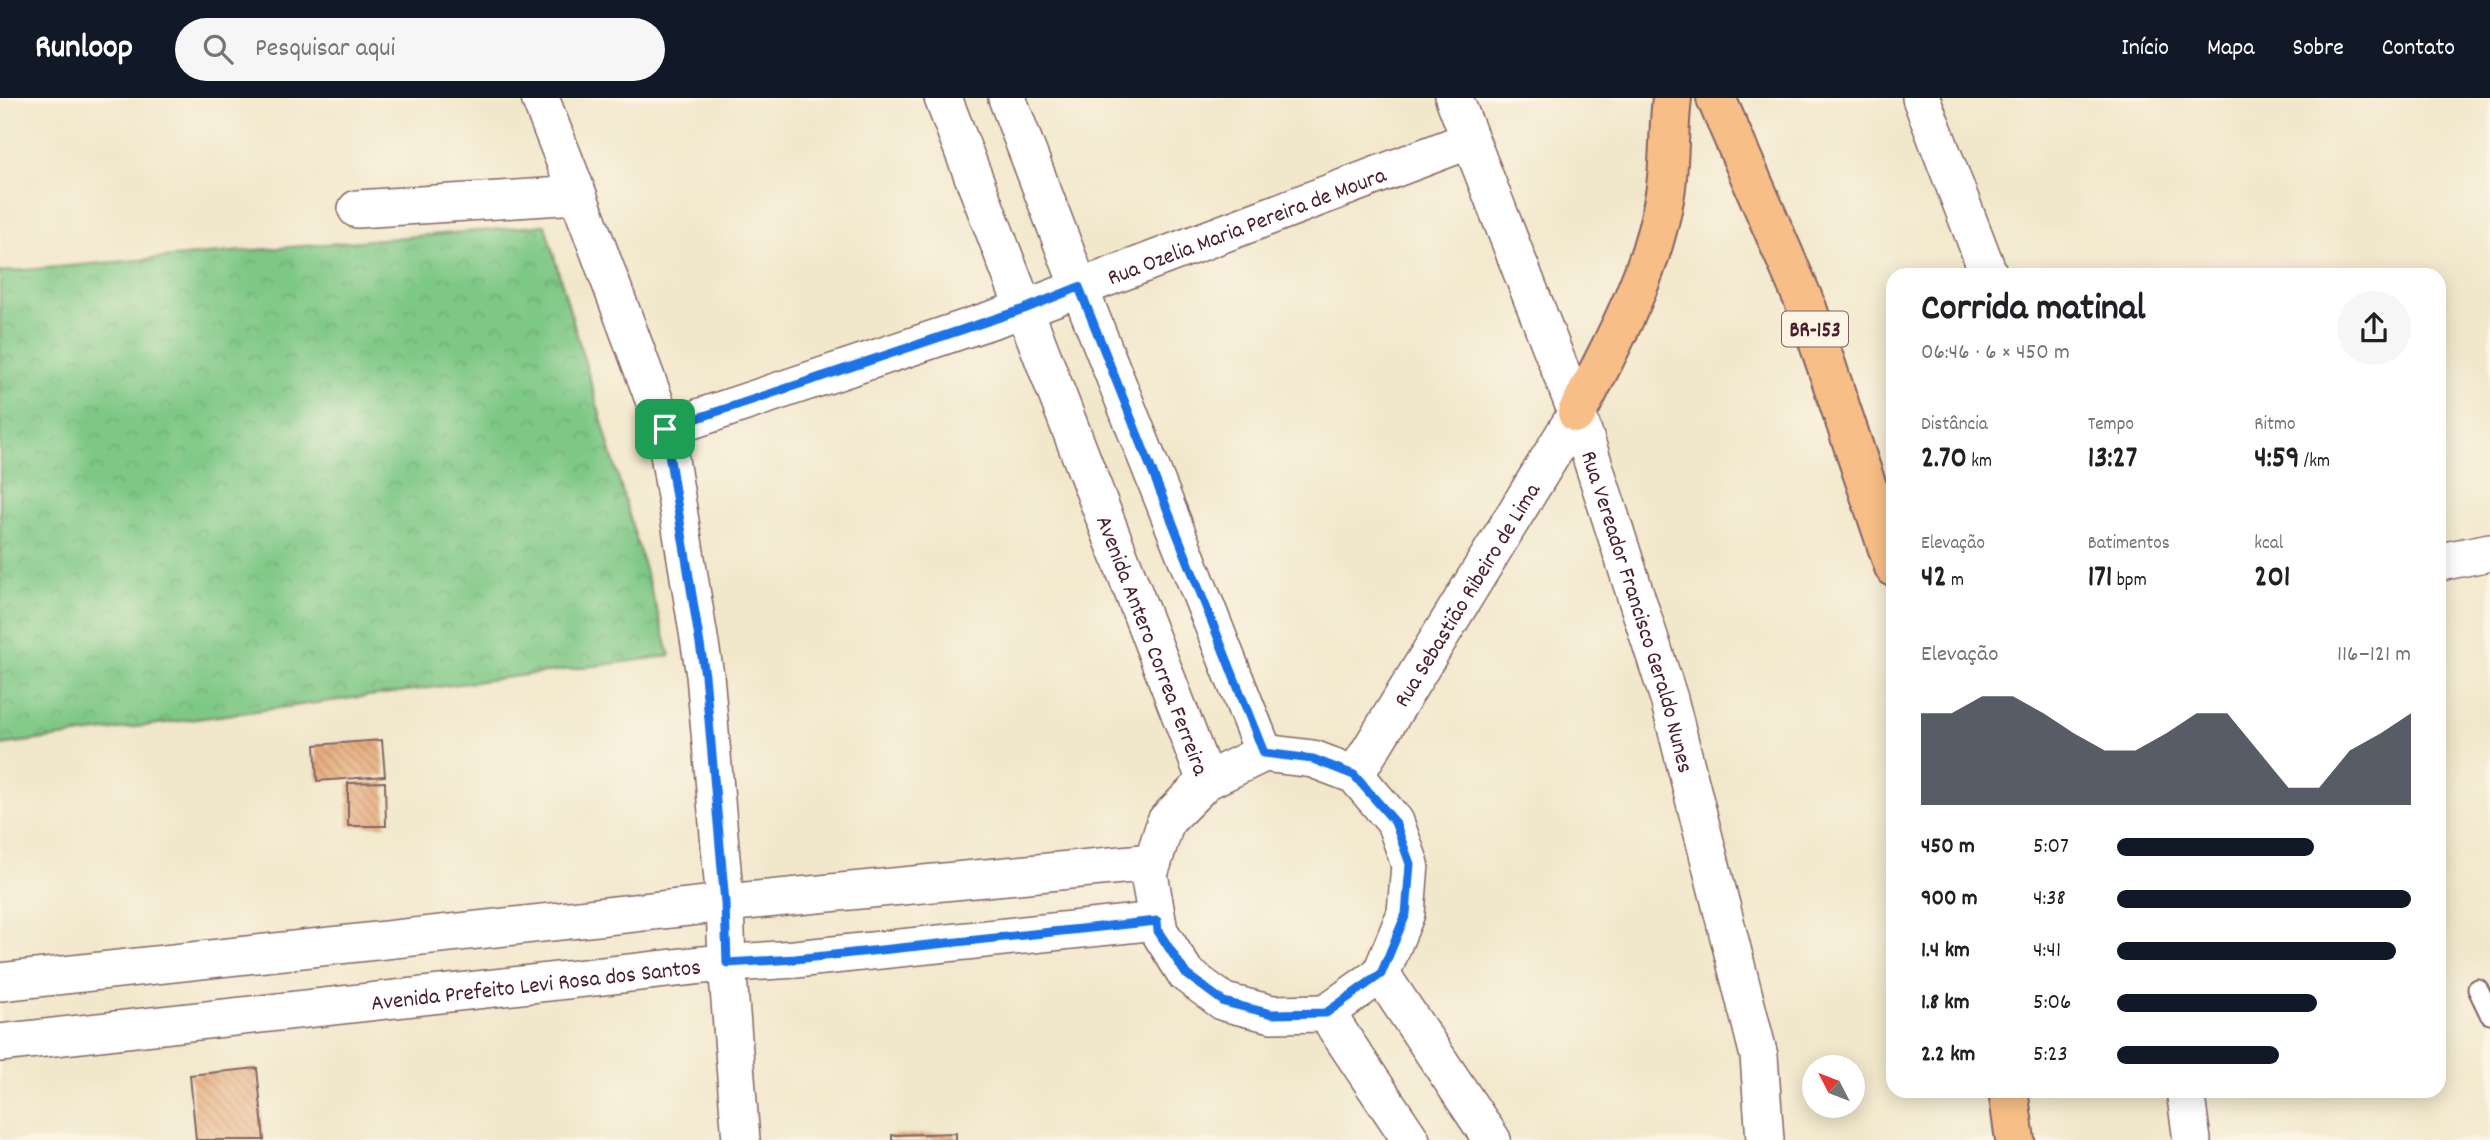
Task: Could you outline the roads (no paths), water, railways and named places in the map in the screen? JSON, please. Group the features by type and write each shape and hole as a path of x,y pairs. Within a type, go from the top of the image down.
{"highway":[{"path":"1577,413 1631,307 1652,248 1665,194 1672,98"},
{"name":"BR-153","path":"1716,98 1808,308 1886,543"},
{"path":"2009,1098 2015,1140"}],"street":[{"path":"540,98 665,429 705,675 725,903 741,1140"},
{"name":"Avenida Antero Correa Ferreira","path":"943,98 1206,781 1166,821 1149,874 1158,931 1186,974 1224,1002 1272,1014 1326,1013"},
{"path":"1007,98 1264,753"},
{"name":"Rua Vereador Francisco Geraldo Nunes","path":"1454,98 1577,413 1669,699 1759,1056 1765,1140"},
{"path":"1921,98 1987,268"},
{"name":"Rua Ozelia Maria Pereira de Moura","path":"665,429 1024,309 1470,140"},
{"path":"357,209 578,195"},
{"name":"Rua Sebastião Ribeiro de Lima","path":"1354,775 1577,413"},
{"path":"2446,561 2490,552"},
{"path":"1206,781 1264,753 1313,759 1354,775 1395,822 1410,864 1406,914 1381,974 1326,1013 1411,1140"},
{"path":"0,982 725,903 1153,862"},
{"name":"Avenida Prefeito Levi Rosa dos Santos","path":"0,1043 727,963 795,959 1157,921"},
{"path":"1381,974 1492,1140"},
{"path":"2186,1098 2192,1140"}],"lane":[{"path":"2478,989 2490,1014"}]}
